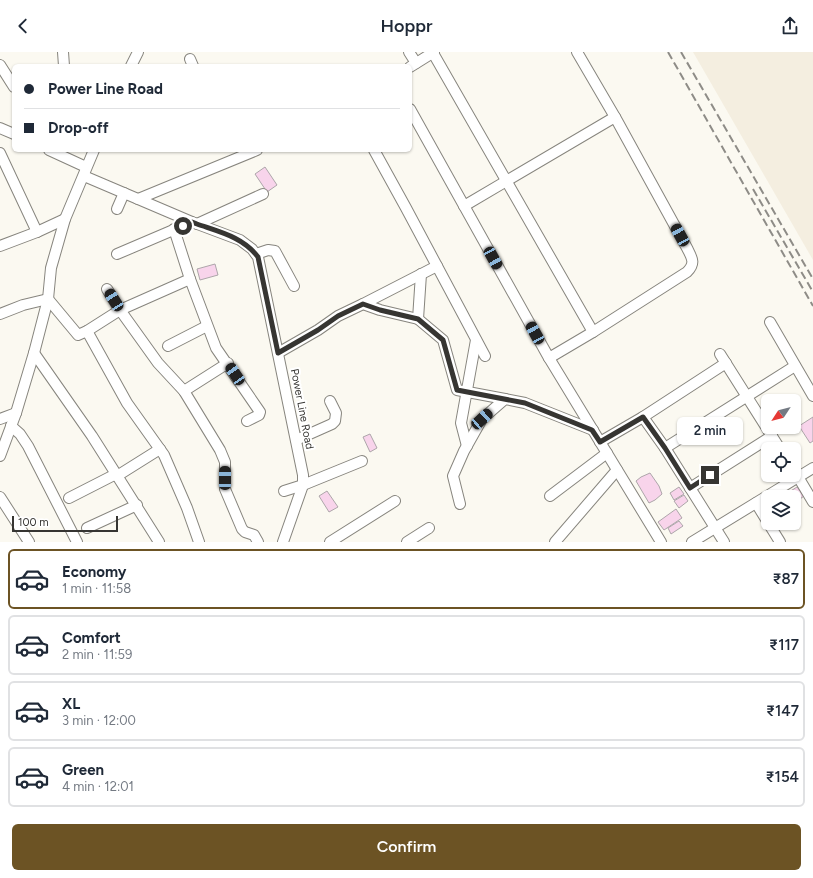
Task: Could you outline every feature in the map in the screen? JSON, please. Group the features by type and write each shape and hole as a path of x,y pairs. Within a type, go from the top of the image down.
{"street":[{"path":"63,52 64,64"},
{"path":"132,64 138,52"},
{"path":"410,52 413,65 433,52 593,332"},
{"path":"549,358 593,332 687,272 693,264 687,248 577,52"},
{"path":"0,65 12,84"},
{"path":"412,113 549,358 661,542"},
{"path":"464,206 614,117"},
{"path":"0,128 12,133"},
{"path":"55,152 85,172 124,193 194,223 240,240 256,254 268,250 275,251 294,286"},
{"path":"0,456 16,413 34,353 48,299 51,268 65,219 93,152"},
{"path":"138,199 253,152"},
{"path":"375,152 485,356"},
{"path":"0,153 37,232"},
{"path":"117,209 124,193"},
{"path":"117,254 174,229 194,223 263,194"},
{"path":"0,246 37,232 65,219"},
{"path":"174,229 190,279 216,348 228,363 260,412 259,415 247,421"},
{"name":"Power Line Road","path":"256,254 303,475 303,485 284,542"},
{"path":"278,353 318,330 338,316 437,266"},
{"path":"418,319 421,274"},
{"path":"48,299 78,335 88,331 120,310 190,279"},
{"path":"107,289 120,310 158,363 184,391 223,456 225,462 225,489 242,529 245,532 254,534 258,542"},
{"path":"0,314 23,304 48,299"},
{"path":"363,304 380,310 418,319 443,340 457,390 525,403 592,430"},
{"path":"770,322 813,396"},
{"path":"168,346 207,326"},
{"path":"88,331 127,403 160,449 187,508 199,542"},
{"path":"467,446 461,423 476,340"},
{"path":"34,353 92,436 159,542"},
{"path":"720,354 776,442"},
{"path":"184,391 228,363"},
{"path":"600,442 643,417 726,364"},
{"path":"665,448 796,366"},
{"path":"460,504 453,476 482,419 504,399"},
{"path":"296,440 332,424 335,421 336,415 330,401"},
{"path":"2,415 16,413"},
{"path":"643,417 665,448 724,542"},
{"path":"11,426 20,434 28,446 77,542"},
{"path":"690,488 772,436"},
{"path":"69,498 117,475 160,449"},
{"path":"550,496 607,453"},
{"path":"284,491 303,485 362,461"},
{"path":"801,472 813,468"},
{"path":"555,542 617,470"},
{"path":"692,542 756,503 785,482"},
{"path":"801,482 813,502"},
{"path":"0,497 28,542"},
{"path":"330,542 395,501"},
{"path":"756,503 780,542"},
{"path":"88,528 137,505"},
{"path":"407,542 429,528"}],"shaded area":[{"path":"693,52 813,52 813,260"}],"building":[{"path":"265,167 277,185 267,192 255,174"},
{"path":"215,264 218,275 200,280 197,269"},
{"path":"813,417 813,441 810,443 801,429 801,425"},
{"path":"370,434 377,448 370,452 363,437"},
{"path":"650,473 659,486 662,494 649,503 636,481"},
{"path":"679,487 684,494 674,500 670,493"},
{"path":"797,487 799,490 792,490"},
{"path":"327,491 338,507 329,512 319,496"},
{"path":"684,495 688,501 679,508 674,501"},
{"path":"676,509 682,518 664,530 658,522"},
{"path":"679,521 683,526 671,534 668,528"}],"railway":[{"path":"668,52 813,306"},
{"path":"681,52 813,279"},
{"path":"753,189 813,292"}],"route":[{"path":"183,226 192,222 240,240 252,249 258,257 278,353 318,330 338,316 363,304 380,310 418,319 443,340 457,390 525,403 592,430 600,442 643,417 665,448 690,488 710,475"}]}
